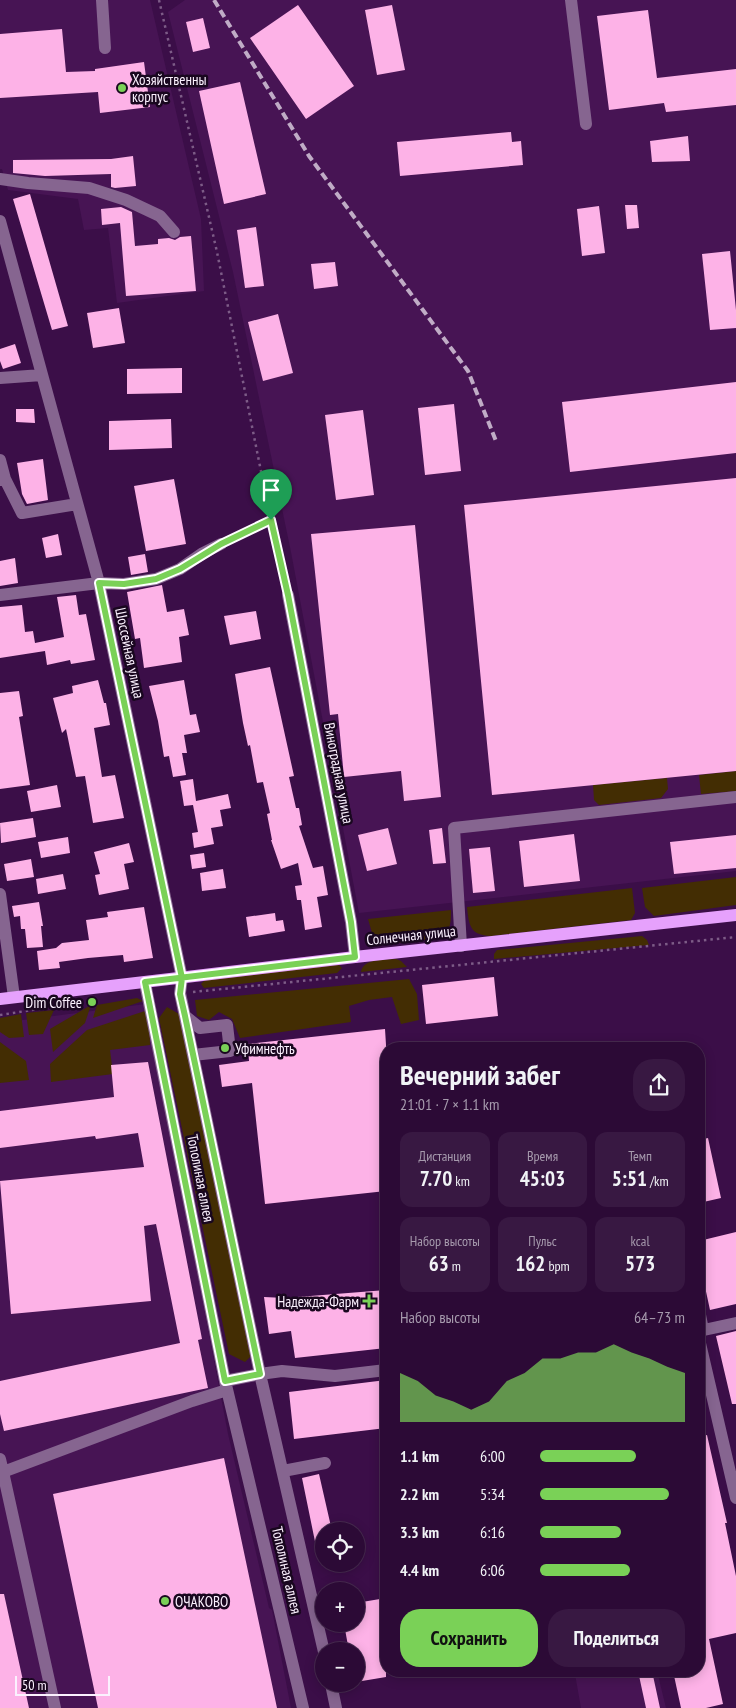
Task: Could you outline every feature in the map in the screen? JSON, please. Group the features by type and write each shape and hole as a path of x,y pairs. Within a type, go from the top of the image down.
{"main road":[{"name":"Солнечная улица","path":"0,999 736,915"}],"street":[{"path":"102,0 105,48"},
{"path":"570,0 586,124"},
{"path":"0,179 89,188 126,200 160,216 174,232"},
{"name":"Шоссейная улица","path":"0,222 99,583 182,978"},
{"path":"0,378 42,375"},
{"path":"0,460 2,480 22,513 77,504"},
{"path":"0,595 99,583 124,584 156,579 180,569 221,544"},
{"name":"Виноградная улица","path":"288,595 351,922 355,957"},
{"path":"461,946 454,828 736,797"},
{"path":"0,894 14,998"},
{"name":"Тополиная аллея","path":"182,978 180,994 260,1374 322,1642"},
{"name":"Тополиная аллея","path":"145,982 226,1386 303,1708"},
{"path":"185,1016 200,1028 227,1025 230,1051 193,1055"},
{"path":"705,1332 736,1323"},
{"path":"705,1357 736,1498"},
{"path":"55,1708 2,1465 192,1401 260,1374 282,1372 335,1376 380,1371"},
{"path":"283,1471 325,1463"},
{"path":"333,1692 336,1708"}],"path":[{"path":"159,0 217,252 288,595"},
{"path":"221,544 271,520"},
{"path":"180,994 736,937"}],"shaded area":[{"path":"0,0 150,0 201,219 204,291 117,303 108,228 84,230 78,199 8,190 2,169 0,169"},
{"path":"185,0 736,0 736,871 359,913 291,552 233,272 168,12"},
{"path":"736,771 736,791 701,794 699,775"},
{"path":"667,778 668,789 661,798 599,805 594,800 593,785"},
{"path":"736,877 736,905 654,916 645,907 642,888"},
{"path":"632,888 635,913 631,920 491,936 479,934 472,928 467,907"},
{"path":"451,910 450,926 441,938 381,945 374,940 368,919"},
{"path":"642,936 649,945 494,959 494,954 497,950"},
{"path":"396,959 407,967 361,972 363,967 370,962"},
{"path":"338,964 342,968 337,973 204,988 201,984 205,980"},
{"path":"409,979 417,994 419,1020 401,1024 392,997 369,1000 349,1006 351,1022 240,1038 232,1019 219,1012 209,1020 197,1016 195,1000"},
{"path":"137,998 143,1001 93,1018 97,1005"},
{"path":"146,1004 228,1434 269,1608 272,1610 291,1708 0,1708 0,1023"},
{"path":"91,1005 85,1023 53,1052 50,1029"},
{"path":"167,1007 179,1014 251,1356 245,1362 229,1354 159,1018"},
{"path":"54,1010 43,1034 29,1035 26,1013"},
{"path":"145,1011 149,1015 150,1045 110,1050 113,1074 51,1082 50,1064 87,1030"},
{"path":"21,1014 24,1037 9,1038 0,1032 0,1018"},
{"path":"0,1042 26,1061 29,1080 0,1083"},
{"path":"576,1677 658,1677 666,1708 581,1708"}],"building":[{"path":"298,5 354,86 306,119 250,38"},
{"path":"392,5 405,70 377,75 365,10"},
{"path":"648,10 657,78 736,69 736,105 666,112 664,103 609,110 597,16"},
{"path":"203,18 210,48 193,52 186,22"},
{"path":"62,29 66,72 95,71 95,69 144,62 150,107 100,113 98,92 0,98 0,34"},
{"path":"240,82 266,194 224,204 199,91"},
{"path":"511,132 512,142 521,141 523,165 400,176 397,142"},
{"path":"688,136 690,161 652,162 650,141"},
{"path":"133,156 136,186 111,187 111,174 45,176 13,173 13,160 111,159"},
{"path":"30,194 68,326 52,330 13,199"},
{"path":"625,205 637,205 639,228 627,229"},
{"path":"599,206 605,253 582,256 577,209"},
{"path":"121,207 132,212 135,246 158,244 158,239 169,238 175,240 180,237 191,236 196,291 126,296 120,223 102,225 101,209"},
{"path":"256,227 264,286 245,288 237,230"},
{"path":"730,251 736,328 710,330 702,254"},
{"path":"335,262 338,286 314,289 311,264"},
{"path":"119,308 125,343 93,348 87,313"},
{"path":"278,314 293,373 263,381 248,322"},
{"path":"15,344 21,363 3,369 0,361 0,349"},
{"path":"182,368 182,393 127,394 127,369"},
{"path":"736,382 736,453 570,472 562,402"},
{"path":"454,404 461,471 425,475 418,408"},
{"path":"16,409 34,409 35,423 16,422"},
{"path":"363,410 374,495 336,500 325,415"},
{"path":"171,419 172,448 109,450 109,421"},
{"path":"43,459 48,500 27,504 22,494 17,463"},
{"path":"736,478 736,771 492,795 464,505"},
{"path":"174,479 186,544 146,551 134,486"},
{"path":"415,525 441,797 404,801 401,771 344,777 338,714 330,715 311,534"},
{"path":"58,534 62,555 46,558 42,538"},
{"path":"145,554 148,572 131,575 128,557"},
{"path":"15,558 18,583 0,586 0,561"},
{"path":"162,585 167,612 184,609 189,635 179,637 182,662 144,668 140,638 135,639 127,592"},
{"path":"76,595 79,615 86,614 95,660 71,664 70,660 47,665 45,651 0,658 0,607 22,605 25,632 33,631 35,643 64,637 57,597"},
{"path":"256,611 261,639 230,645 224,616"},
{"path":"270,667 294,776 289,777 296,808 299,808 302,825 299,826 313,868 323,866 328,895 317,897 322,927 305,930 301,900 297,900 295,886 302,885 298,863 281,869 271,840 267,814 270,813 263,782 257,783 250,745 248,746 243,723 235,674"},
{"path":"98,680 104,703 106,703 110,725 94,728 102,777 115,775 124,818 93,823 85,776 76,777 66,729 62,733 53,698 73,693 72,686"},
{"path":"184,680 190,715 196,714 200,732 184,735 187,753 182,753 186,775 173,777 169,756 164,757 158,721 149,686"},
{"path":"19,691 23,716 19,717 30,785 0,789 0,693"},
{"path":"193,779 196,801 228,794 231,808 220,810 223,826 211,828 214,844 194,848 192,833 198,832 193,805 184,806 180,781"},
{"path":"57,785 61,807 31,812 27,791"},
{"path":"33,818 36,837 1,843 0,823"},
{"path":"388,828 397,864 367,871 358,835"},
{"path":"442,828 446,863 433,864 429,830"},
{"path":"574,834 580,881 524,887 519,841"},
{"path":"736,835 736,868 674,874 670,842"},
{"path":"68,837 70,853 41,858 38,842"},
{"path":"129,843 134,862 124,864 129,889 99,895 95,875 100,874 94,852"},
{"path":"490,847 495,891 473,893 469,849"},
{"path":"204,853 206,867 192,869 190,855"},
{"path":"31,859 34,877 7,881 4,864"},
{"path":"223,869 226,888 202,891 200,873"},
{"path":"63,874 66,889 38,894 36,879"},
{"path":"39,902 43,926 41,926 43,947 27,948 25,929 21,929 20,916 14,917 12,906"},
{"path":"144,907 153,958 124,962 123,955 88,958 59,962 60,968 39,970 37,951 56,948 62,943 89,940 86,920 108,917 107,912"},
{"path":"275,913 276,921 283,920 285,931 249,937 246,917"},
{"path":"494,977 498,1016 426,1024 422,985"},
{"path":"385,1029 386,1042 380,1042 380,1192 265,1204 252,1083 222,1087 219,1065 249,1061 248,1044"},
{"path":"148,1062 202,1339 198,1340 208,1388 4,1431 0,1414 0,1381 180,1343 156,1224 144,1226 151,1301 11,1314 0,1181 144,1167 138,1133 96,1139 95,1136 0,1148 0,1111 114,1097 111,1065"},
{"path":"708,1138 721,1198 705,1202 705,1139"},
{"path":"736,1232 736,1304 710,1310 705,1287 705,1240"},
{"path":"380,1290 380,1349 295,1358 291,1331 269,1334 264,1297 285,1298"},
{"path":"736,1331 736,1404 732,1404 716,1336"},
{"path":"380,1381 380,1429 294,1439 289,1392"},
{"path":"707,1435 727,1523 725,1523 736,1576 736,1633 709,1639 723,1704 706,1708 681,1708 674,1677 705,1677 705,1436"},
{"name":"ОЧАКОВО","path":"224,1458 277,1708 98,1708 53,1494"},
{"path":"319,1474 330,1522 315,1522 315,1541 302,1478"},
{"path":"0,1594 4,1594 29,1708 0,1708"},
{"path":"380,1599 380,1677 386,1677 365,1680 365,1642 347,1642 345,1632 365,1632 365,1602"},
{"path":"639,1677 653,1677 660,1708 646,1708"}],"railway":[{"path":"214,0 309,156 468,371 496,441"}],"place":[{"name":"Хозяйственны корпус","path":"122,88"},
{"name":"Dim Coffee","path":"92,1002"},
{"name":"Уфимнефть","path":"225,1048"},
{"name":"Надежда-Фарм","path":"369,1301"},
{"name":"ОЧАКОВО","path":"165,1601"}],"route":[{"path":"271,520 202,553 180,569 156,579 124,584 99,583 182,978 180,994 260,1374 225,1381 145,982 182,978 355,957 351,922 288,595 271,520"}]}
